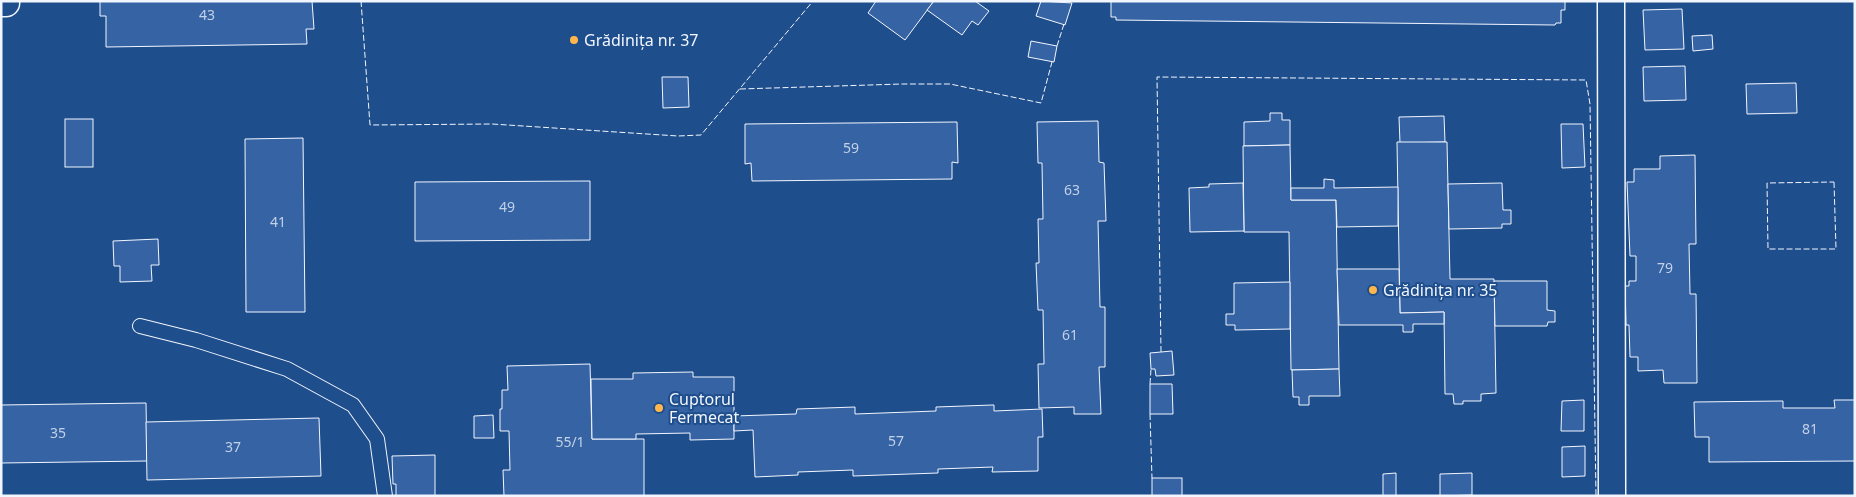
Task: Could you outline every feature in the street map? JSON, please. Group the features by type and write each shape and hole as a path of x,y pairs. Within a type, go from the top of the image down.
{"street":[{"path":"1,3 6,3 6,1"},
{"path":"1611,1 1612,496"}],"lane":[{"path":"140,326 196,340 288,369 353,405 377,439 385,496"}],"building":[{"path":"100,1 312,1 314,29 306,29 307,44 106,47 106,16 100,16"},
{"path":"876,1 934,1 905,40 868,13"},
{"path":"934,1 975,1 989,11 978,25 972,21 962,35 927,10"},
{"path":"1041,1 1072,3 1065,25 1036,16"},
{"path":"1111,1 1565,1 1565,10 1561,10 1561,23 1556,23 1555,25 1116,20 1116,17 1111,17"},
{"path":"1682,9 1684,49 1645,50 1643,10"},
{"path":"1712,35 1713,49 1693,51 1692,36"},
{"path":"1031,41 1057,46 1054,62 1028,57"},
{"path":"1685,66 1686,100 1644,101 1643,67"},
{"path":"662,77 688,77 689,107 663,108"},
{"path":"1796,83 1797,113 1747,114 1746,84"},
{"path":"1270,113 1282,113 1282,120 1290,120 1290,145 1244,146 1244,122 1270,121"},
{"path":"1444,116 1445,142 1400,143 1399,117"},
{"path":"65,119 93,119 93,167 65,167"},
{"path":"1098,121 1099,162 1104,163 1106,221 1098,221 1100,307 1105,307 1105,367 1099,367 1101,414 1074,414 1074,407 1039,408 1038,364 1044,364 1043,310 1038,310 1036,263 1039,263 1038,219 1043,219 1042,163 1038,163 1037,122"},
{"path":"957,122 958,163 952,162 952,179 752,181 751,163 745,164 745,124"},
{"path":"1561,124 1583,124 1585,167 1562,168"},
{"path":"303,138 305,312 246,312 245,139"},
{"path":"1397,142 1447,142 1450,279 1494,279 1496,393 1481,394 1481,401 1463,401 1463,404 1454,404 1453,394 1445,394 1444,312 1400,313"},
{"path":"1290,145 1291,200 1336,200 1339,369 1291,370 1289,232 1244,232 1243,146"},
{"path":"1695,155 1696,244 1689,244 1690,294 1696,294 1697,383 1664,383 1663,370 1638,371 1638,357 1630,357 1629,325 1626,325 1625,286 1629,286 1629,281 1636,281 1636,256 1630,256 1627,182 1634,182 1634,169 1660,169 1660,156"},
{"path":"1324,179 1334,180 1334,188 1398,187 1398,226 1337,227 1336,200 1291,200 1291,188 1324,188"},
{"path":"590,181 590,240 415,241 415,182"},
{"path":"1243,183 1244,231 1190,232 1189,188 1209,187 1209,184"},
{"path":"1502,183 1503,210 1511,210 1511,224 1502,224 1502,228 1449,229 1448,184"},
{"path":"158,239 159,265 151,265 152,281 120,282 120,266 114,266 113,241"},
{"path":"1337,269 1399,269 1400,313 1444,312 1444,324 1413,324 1413,332 1403,332 1403,325 1339,325"},
{"path":"1494,281 1547,281 1547,310 1555,311 1555,322 1548,322 1547,326 1495,326"},
{"path":"1290,282 1290,329 1235,330 1235,325 1226,325 1226,314 1234,314 1234,283"},
{"path":"1172,351 1174,375 1156,376 1155,369 1151,369 1150,353"},
{"path":"590,364 592,439 644,439 644,496 504,496 503,470 510,470 509,431 500,431 500,409 502,409 502,390 508,390 507,366"},
{"path":"1339,369 1340,396 1309,396 1309,405 1299,405 1299,397 1293,397 1292,370"},
{"path":"693,372 693,377 734,377 734,439 690,440 690,433 636,434 636,439 592,439 591,379 633,379 633,373"},
{"path":"1150,384 1172,384 1173,414 1150,414"},
{"path":"1584,400 1584,431 1561,431 1562,401"},
{"path":"1834,400 1855,400 1855,461 1709,462 1709,437 1695,437 1694,402 1783,401 1783,408 1835,408"},
{"path":"146,403 147,461 1,463 1,405"},
{"path":"994,405 994,411 1042,409 1043,437 1038,437 1038,471 992,472 993,467 938,469 938,473 853,476 853,470 798,472 798,475 755,477 753,430 734,431 734,416 796,414 797,409 855,407 855,414 936,411 936,407"},
{"path":"493,415 494,438 474,438 474,416"},
{"path":"319,418 321,476 147,480 146,422"},
{"path":"1585,446 1585,476 1562,477 1562,447"},
{"path":"435,455 435,496 396,496 396,484 393,484 392,456"},
{"path":"1396,473 1396,496 1383,496 1383,474"},
{"path":"1472,473 1472,495 1440,496 1440,474"},
{"path":"1152,478 1182,478 1182,496 1152,496"}],"fence":[{"path":"361,1 370,125 492,124 678,136 701,135 813,1"},
{"path":"1057,46 1064,24"},
{"path":"740,89 950,84 1041,103 1052,62"},
{"path":"1161,352 1157,77 1586,80 1590,104 1596,496"},
{"path":"1834,182 1836,249 1768,249 1767,183 1834,182"},
{"path":"1150,384 1151,369"},
{"path":"1150,414 1152,478"}],"place":[{"name":"Grădinița nr. 37","path":"574,40"},
{"name":"Grădinița nr. 35","path":"1373,290"},
{"name":"Cuptorul Fermecat","path":"659,408"}]}
